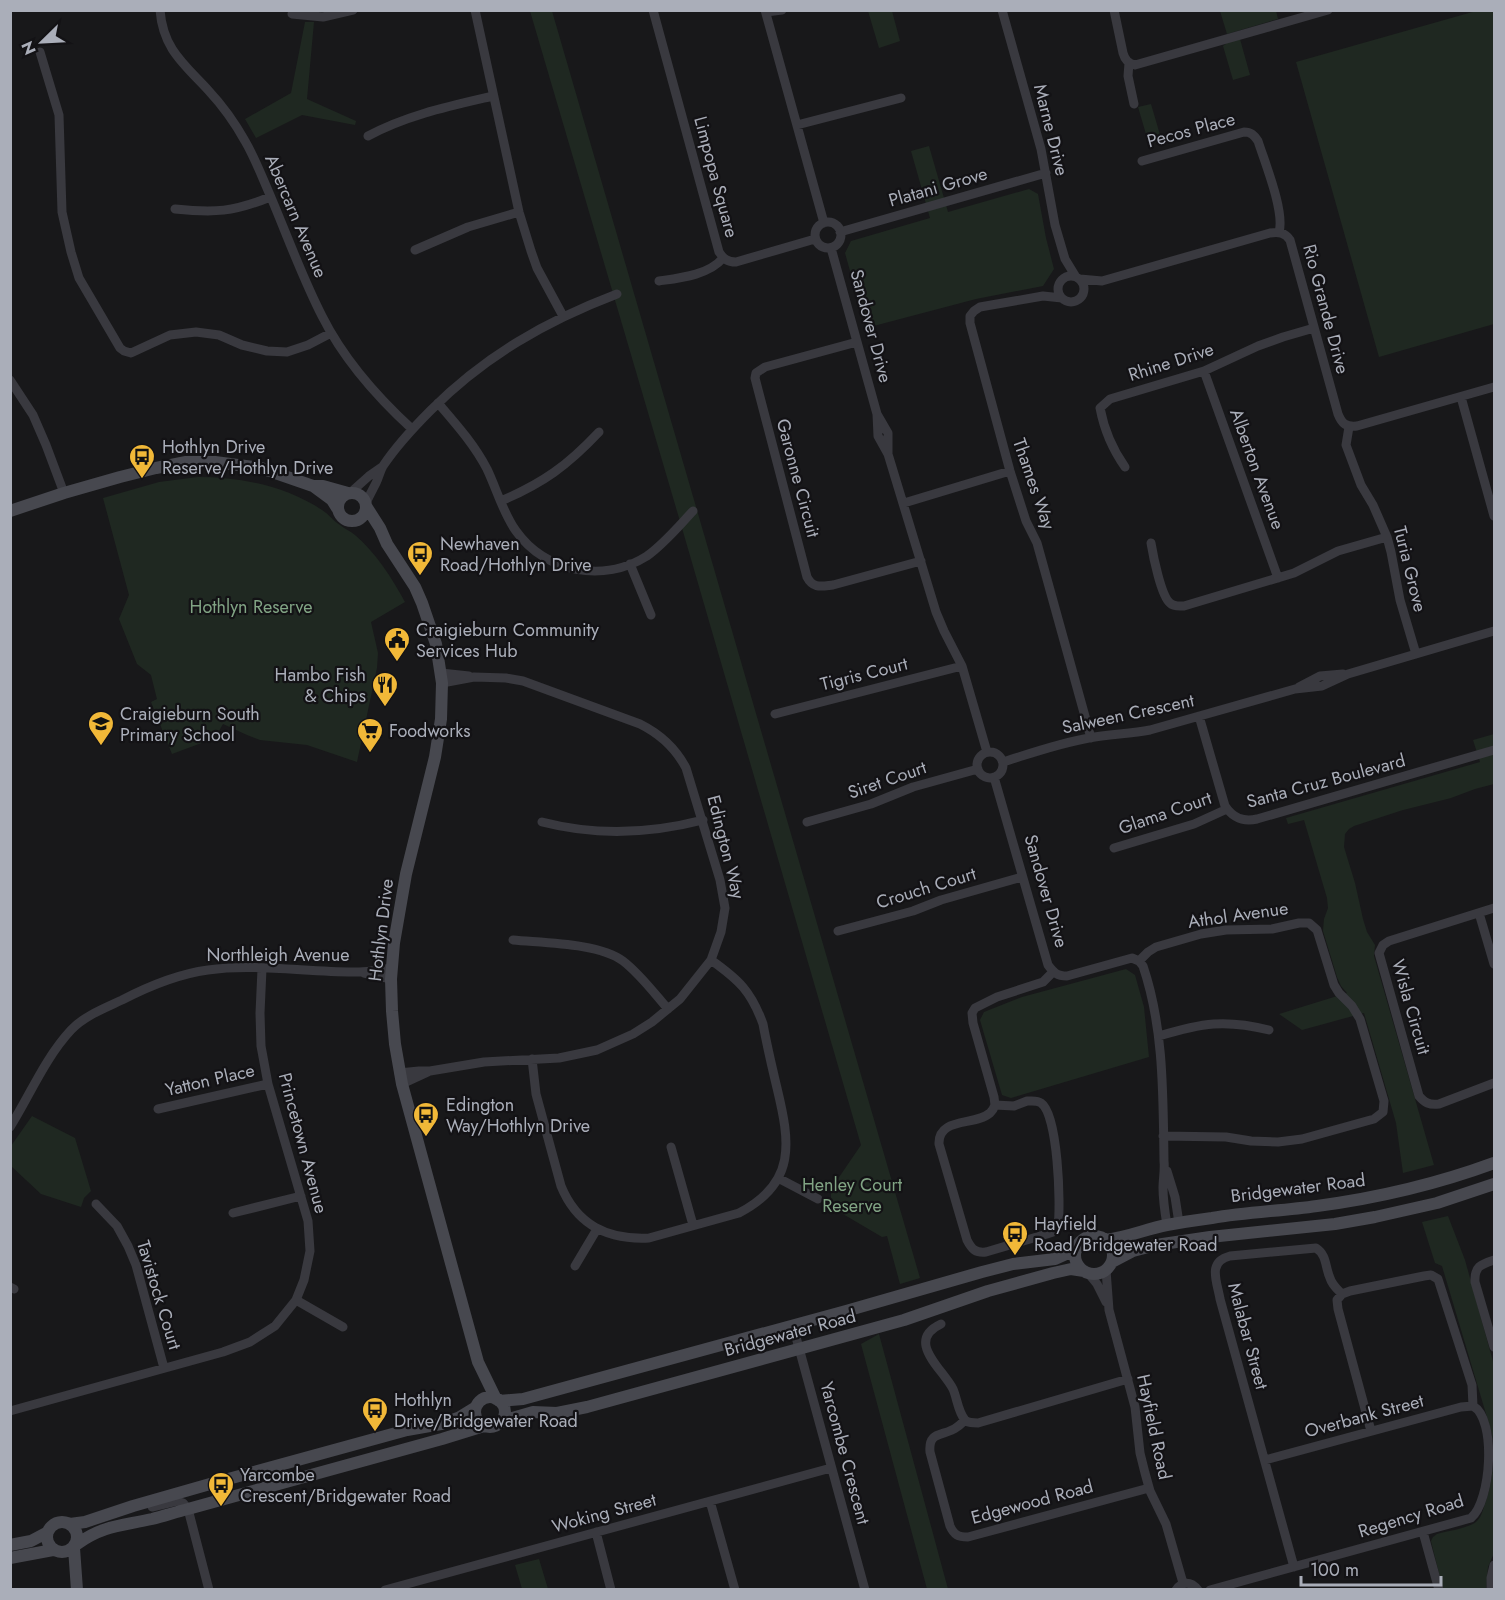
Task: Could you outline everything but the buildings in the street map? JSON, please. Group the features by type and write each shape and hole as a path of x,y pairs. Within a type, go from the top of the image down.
{"street":[{"name":"Abercarn Avenue","path":"160,10 164,32 175,55 228,115 252,153 316,304 331,333 369,386 412,429"},
{"path":"292,14 323,17 352,10"},
{"path":"475,10 519,212 537,268 562,316"},
{"name":"Limpopa Square","path":"653,10 719,252 723,258 729,262 736,261 815,239"},
{"path":"782,10 765,11 824,223"},
{"name":"Marne Drive","path":"1002,10 1041,149 1055,225 1065,259 1078,278"},
{"path":"1114,10 1123,53 1129,63 1128,76 1134,104"},
{"path":"1129,63 1142,64 1328,10"},
{"path":"40,52 59,115 62,212 71,252 79,278 120,348 131,353 170,334 196,332 219,335 242,345 267,351 286,352 308,345 331,333"},
{"path":"368,136 413,116 494,96"},
{"path":"797,125 901,98"},
{"name":"Pecos Place","path":"1142,160 1250,132 1258,141 1280,212 1279,232"},
{"name":"Platani Grove","path":"840,232 1046,173"},
{"path":"175,209 206,212 233,209 270,197"},
{"path":"416,250 468,227 519,212"},
{"path":"824,223 833,224 840,232 840,241 831,248 822,248 815,239 818,226 824,223"},
{"name":"Rio Grande Drive","path":"1083,295 1102,281 1270,233 1279,232 1286,235 1290,240 1338,414 1341,422 1349,427"},
{"name":"Sandover Drive","path":"831,248 877,414 878,436 888,454 944,631 962,666 987,752"},
{"path":"659,281 709,269 723,258"},
{"name":"Marne Drive","path":"1060,283 1065,259"},
{"path":"1068,276 1078,278 1084,286 1083,295 1072,303 1062,298 1058,293 1060,283 1068,276"},
{"name":"Rio Grande Drive","path":"1078,278 1102,281"},
{"name":"Thames Way","path":"1043,296 1060,283"},
{"path":"338,508 339,500 382,467 412,429 438,403 490,359 562,316 617,294"},
{"name":"Thames Way","path":"1062,298 1043,296 979,308 970,316 970,323 1010,471 1026,520 1037,543 1091,738"},
{"name":"Rhine Drive","path":"1125,466 1118,456 1101,416 1100,408 1104,402 1204,371 1258,346 1314,328"},
{"name":"Garonne Circuit","path":"857,342 765,367 756,373 755,378 807,577 813,585 819,587 921,561"},
{"name":"Alberton Avenue","path":"1204,371 1278,578"},
{"path":"10,380 33,415 64,493"},
{"path":"1349,427 1494,387"},
{"path":"1461,397 1494,516"},
{"path":"438,403 463,431 480,456 508,519 530,547 549,561 568,568 586,571 612,570 630,564 660,546 693,511"},
{"name":"Turia Grove","path":"1349,427 1347,448 1361,485 1387,537 1400,600 1416,654"},
{"path":"501,501 550,477 568,463 599,432"},
{"path":"10,510 147,470 186,462 215,462 261,468 313,486 332,500 340,515 346,520 357,520 364,514 382,467"},
{"path":"904,503 1010,471"},
{"path":"313,486 323,486 361,495 366,504"},
{"name":"Hothlyn Drive","path":"366,504 422,603 436,644 441,678 440,728 435,757 396,924 391,973 393,1033 401,1078 478,1362 498,1400"},
{"name":"Hothlyn Drive","path":"357,520 387,544"},
{"path":"1151,543 1164,595 1168,602 1175,606 1184,606 1278,578 1309,567 1338,551 1387,537"},
{"path":"630,564 651,615"},
{"name":"Salween Crescent","path":"1003,762 1070,742 1150,730 1295,689 1322,686 1348,674 1494,631"},
{"name":"Tigris Court","path":"775,714 962,666"},
{"name":"Edington Way","path":"401,1078 419,1071 484,1062 559,1058 597,1050 633,1034 652,1022 685,993 711,960 721,932 725,908 720,880 686,768 678,753 654,731 535,684 506,678 474,676 441,678"},
{"name":"Santa Cruz Boulevard","path":"1199,716 1227,809 1238,818 1252,820 1494,750"},
{"path":"987,752 1000,755 1003,762 1002,770 994,777 986,777 978,769 978,759 987,752"},
{"name":"Siret Court","path":"807,822 862,807 914,787 978,769"},
{"name":"Sandover Drive","path":"994,777 1048,965 1053,972 1059,976 1067,976 1125,959 1132,958 1139,962"},
{"name":"Glama Court","path":"1114,848 1194,824 1227,809"},
{"path":"542,822 565,828 620,832 659,829 703,820"},
{"name":"Crouch Court","path":"838,931 913,911 941,900 1022,876"},
{"name":"Wisla Circuit","path":"1494,908 1389,941 1383,945 1379,953 1419,1096 1424,1102 1439,1104 1494,1083"},
{"path":"1479,913 1494,964"},
{"name":"Athol Avenue","path":"1139,962 1155,947 1201,934 1226,930 1272,929 1309,923 1317,930 1334,985 1360,1019 1384,1101 1383,1112 1374,1119 1302,1139 1278,1142 1226,1137 1163,1136"},
{"path":"513,940 579,946 610,954 624,962 668,1009"},
{"path":"532,1059 536,1094 561,1186 574,1210 597,1229 615,1236 649,1238 739,1213 750,1207 768,1193 778,1178 784,1162 786,1130 763,1024 753,999 735,977 711,960"},
{"path":"1139,962 1145,972 1159,1036 1165,1163 1175,1197 1173,1224 1176,1242"},
{"name":"Northleigh Avenue","path":"10,1127 52,1053 73,1028 96,1012 139,991 181,975 209,969 391,973"},
{"name":"Princetown Avenue","path":"10,1411 223,1352 250,1342 275,1326 296,1300 304,1280 310,1251 308,1221 268,1084 261,1046 262,969"},
{"path":"995,1105 1014,1106 1034,1101 1040,1102 1045,1107 1056,1149 1059,1219 1053,1232 987,1252 978,1252 971,1248 967,1240 939,1144 942,1131 948,1127 984,1117 991,1113 995,1105 972,1013 975,1008 997,997 1043,982 1053,972"},
{"path":"1159,1036 1186,1027 1205,1024 1245,1024 1269,1030"},
{"name":"Yatton Place","path":"158,1109 268,1084"},
{"path":"670,1147 693,1225"},
{"name":"Bridgewater Road","path":"1105,1240 1123,1238 1173,1224 1317,1206 1369,1197 1431,1184 1494,1163"},
{"path":"778,1178 818,1199"},
{"path":"1109,1266 1111,1249 1105,1240 1094,1237 1079,1244 1076,1261 1086,1272 1094,1274 1109,1266 1133,1251 1176,1242 1335,1224 1437,1203 1494,1184"},
{"path":"233,1213 301,1196"},
{"name":"Tavistock Court","path":"96,1204 117,1226 136,1265 164,1368"},
{"path":"575,1266 597,1229"},
{"name":"Malabar Street","path":"1294,1567 1220,1299 1216,1276 1217,1262 1230,1256 1316,1248 1322,1252 1330,1278 1335,1288 1342,1294"},
{"name":"Bridgewater Road","path":"498,1400 523,1399 982,1272 1013,1264 1055,1259 1077,1249"},
{"path":"1494,1260 1479,1267 1475,1274 1494,1347"},
{"name":"Hayfield Road","path":"1109,1266 1109,1310"},
{"name":"Bridgewater Road","path":"502,1421 533,1412 557,1413 579,1408 904,1320 988,1291 1053,1273 1071,1269 1086,1272"},
{"name":"Hayfield Road","path":"1086,1272 1097,1284 1109,1310 1135,1407 1140,1453 1149,1488 1166,1524 1180,1586"},
{"path":"1371,1431 1338,1309 1337,1300 1342,1294 1350,1291 1431,1275 1438,1279 1472,1385 1473,1406"},
{"path":"296,1300 343,1327"},
{"path":"941,1324 920,1342 947,1378 964,1420 970,1423 978,1423 1128,1379"},
{"name":"Yarcombe Crescent","path":"793,1326 865,1590"},
{"name":"Hothlyn Drive","path":"478,1362 479,1404"},
{"path":"10,1545 31,1541 48,1532 57,1522 70,1524 85,1522 133,1506 413,1429 449,1422 488,1398 498,1400 504,1408 502,1421 494,1427 484,1426 175,1513 108,1528 97,1532 65,1553 55,1551 10,1558"},
{"path":"479,1404 476,1412 478,1420 484,1426"},
{"name":"Overbank Street","path":"1265,1460 1461,1407 1473,1406"},
{"name":"Regency Road","path":"1210,1590 1471,1518 1477,1511 1488,1474 1489,1447 1480,1412 1473,1406"},
{"name":"Edgewood Road","path":"964,1420 959,1427 933,1437 929,1444 950,1526 953,1533 960,1537 968,1537 1149,1488"},
{"name":"Woking Street","path":"385,1590 831,1468"},
{"path":"133,1506 146,1508 180,1501 188,1509 208,1590"},
{"path":"710,1501 735,1590"},
{"path":"175,1513 182,1517 194,1534"},
{"path":"70,1524 76,1531 78,1539 75,1546 77,1588"},
{"path":"48,1532 47,1542 77,1588"},
{"path":"596,1532 611,1590"},
{"path":"1423,1532 1439,1590"},
{"path":"1491,1590 1494,1565"},
{"path":"1180,1586 1192,1584 1198,1590"}],"green space":[{"name":"Henley Court Reserve","path":"530,11 552,11 920,1278 900,1284 887,1236 882,1237 831,1207 831,1189 861,1145"},
{"path":"868,11 892,11 900,41 879,48"},
{"path":"1220,11 1276,11 1278,19 1227,34"},
{"path":"1476,11 1494,11 1494,324 1379,357 1296,62"},
{"path":"305,22 314,22 307,99 356,121 355,125 302,115 256,138 245,119 291,93"},
{"path":"1240,39 1250,75 1233,80 1223,46"},
{"path":"1151,104 1163,145 1148,141 1138,107"},
{"path":"929,146 948,212 1029,189 1038,194 1054,269 1043,286 976,299 866,328 845,253 851,241 930,218 911,151"},
{"name":"Hothlyn Reserve","path":"198,477 263,484 308,502 363,542 383,566 400,593 405,602 371,622 378,653 377,668 357,762 307,745 260,740 223,724 215,738 172,754 151,702 157,699 151,675 137,664 119,619 129,595 103,498 159,482"},
{"path":"1494,734 1494,784 1354,826 1345,834 1344,847 1363,919 1367,932 1375,945 1374,956 1434,1165 1403,1173 1396,1123 1364,1013 1302,1030 1279,1014 1347,993 1337,977 1323,931 1328,908 1327,898 1304,820 1288,824 1286,818 1480,762 1473,740"},
{"path":"1126,969 1135,975 1144,1007 1149,1057 1011,1098 1002,1095 980,1020 984,1012 1022,997"},
{"path":"32,1116 75,1138 91,1191 84,1198 81,1207 41,1194 11,1166 11,1146"},
{"path":"1448,1216 1465,1260 1494,1365 1494,1553 1488,1567 1486,1589 1443,1589 1431,1541 1437,1534 1469,1526 1479,1519 1490,1487 1493,1461 1492,1434 1442,1266 1435,1263 1422,1222"},
{"path":"879,1334 948,1589 927,1589 861,1344"},
{"path":"539,1559 548,1589 522,1589 515,1565"}],"place":[{"name":"Hothlyn Drive Reserve/Hothlyn Drive","path":"142,480"},
{"name":"Newhaven Road/Hothlyn Drive","path":"420,577"},
{"name":"Craigieburn Community Services Hub","path":"397,663"},
{"name":"Hambo Fish & Chips","path":"385,708"},
{"name":"Craigieburn South Primary School","path":"101,747"},
{"name":"Foodworks","path":"370,754"},
{"name":"Edington Way/Hothlyn Drive","path":"426,1138"},
{"name":"Hayfield Road/Bridgewater Road","path":"1015,1257"},
{"name":"Hothlyn Drive/Bridgewater Road","path":"375,1433"},
{"name":"Yarcombe Crescent/Bridgewater Road","path":"221,1508"}]}
